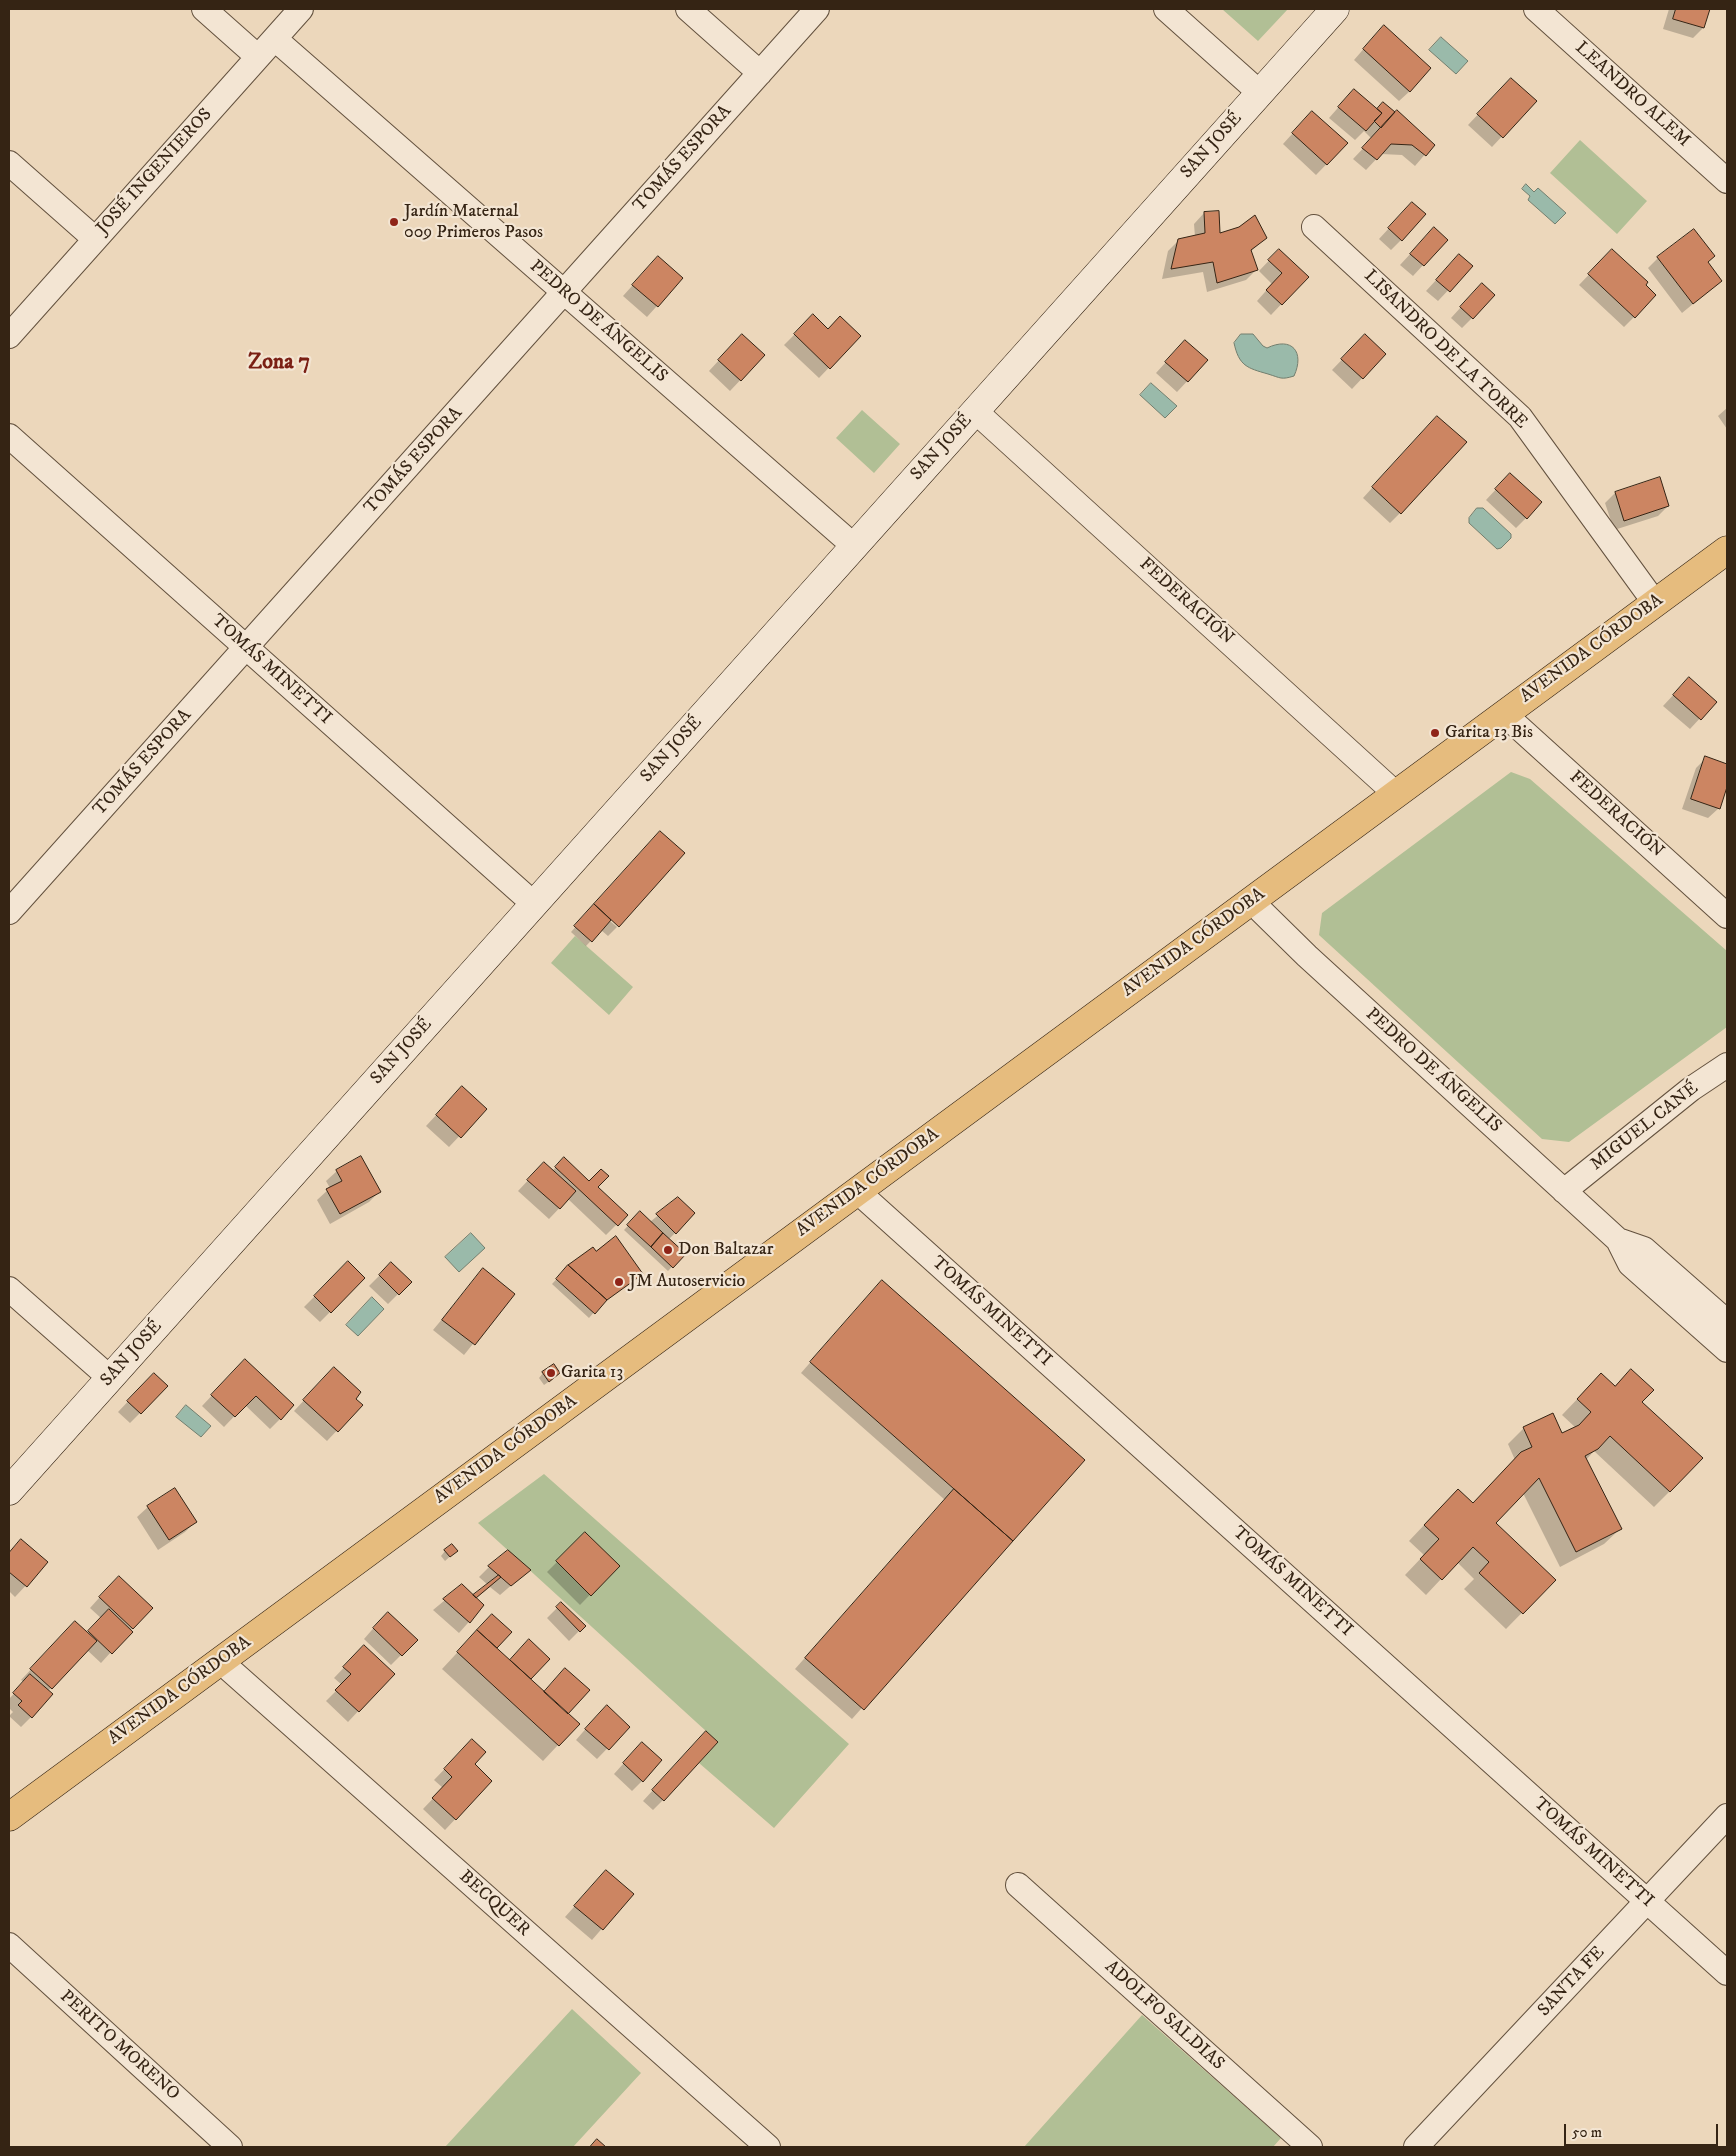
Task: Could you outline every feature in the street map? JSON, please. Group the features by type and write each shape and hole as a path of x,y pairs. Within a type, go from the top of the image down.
{"main road":[{"name":"AVENIDA CÓRDOBA","path":"9,1817 1727,550"}],"street":[{"path":"204,9 258,57"},
{"name":"JOSÉ INGENIEROS","path":"9,336 301,9"},
{"path":"688,9 760,73"},
{"name":"TOMÁS ESPORA","path":"9,912 565,293 817,9"},
{"path":"1166,9 1260,93"},
{"name":"SAN JOSÉ","path":"9,1491 1335,9"},
{"name":"LEANDRO ALEM","path":"1536,9 1727,181"},
{"name":"PEDRO DE ÁNGELIS","path":"275,39 854,546"},
{"path":"9,163 95,240"},
{"name":"LISANDRO DE LA TORRE","path":"1314,227 1520,417 1655,603"},
{"name":"FEDERACIÓN","path":"975,411 1396,794"},
{"name":"TOMÁS MINETTI","path":"9,436 534,904"},
{"name":"FEDERACIÓN","path":"1504,714 1727,916"},
{"name":"PEDRO DE ÁNGELIS","path":"1250,901 1618,1240 1630,1264 1727,1350"},
{"name":"MIGUEL CANÉ","path":"1564,1191 1690,1088 1727,1065"},
{"name":"TOMÁS MINETTI","path":"857,1191 1727,1973"},
{"name":"PEDRO DE ÁNGELIS","path":"1618,1240 1644,1249 1727,1322"},
{"path":"9,1290 110,1378"},
{"name":"BECQUER","path":"220,1661 768,2147"},
{"name":"SANTA FE","path":"1416,2147 1727,1816"},
{"name":"ADOLFO SALDIAS","path":"1018,1885 1310,2147"},
{"name":"PERITO MORENO","path":"9,1945 230,2147"}],"shaded area":[{"path":"1222,9 1288,9 1258,41"},
{"path":"1441,37 1468,61 1456,74 1429,50"},
{"path":"1580,140 1647,201 1617,234 1550,173"},
{"path":"1526,184 1534,192 1538,188 1566,213 1555,224 1528,200 1530,196 1522,189"},
{"path":"1241,334 1253,334 1267,348 1283,344 1289,345 1297,353 1298,360 1294,376 1283,378 1249,368 1245,365 1238,357 1234,343"},
{"path":"1151,383 1177,406 1165,418 1140,395"},
{"path":"862,410 900,444 874,473 836,438"},
{"path":"1477,508 1483,508 1511,534 1511,538 1501,548 1497,549 1469,523 1469,518"},
{"path":"1511,772 1530,779 1727,951 1727,1027 1569,1142 1542,1139 1319,935 1322,913"},
{"path":"575,936 633,987 609,1015 551,963"},
{"path":"471,1233 485,1248 459,1272 445,1257"},
{"path":"372,1297 384,1309 358,1336 346,1325"},
{"path":"186,1405 211,1426 201,1437 176,1417"},
{"path":"544,1474 849,1744 774,1828 699,1763 718,1742 478,1523"},
{"path":"572,2009 641,2073 573,2147 445,2147"},
{"path":"1142,2015 1281,2138 1273,2147 1024,2147"}],"building":[{"path":"1676,9 1710,9 1704,28 1673,19"},
{"path":"1384,25 1431,68 1410,92 1363,49"},
{"path":"1511,78 1537,101 1503,138 1477,114"},
{"path":"1354,89 1382,113 1366,131 1338,107"},
{"path":"1383,102 1395,112 1381,128 1374,121 1382,113 1377,109"},
{"path":"1397,110 1435,145 1426,156 1412,145 1391,144 1377,160 1362,148"},
{"path":"1312,111 1348,143 1327,165 1292,133"},
{"path":"1412,202 1426,214 1402,241 1388,228"},
{"path":"1219,211 1220,233 1239,227 1255,215 1267,238 1251,250 1258,270 1217,283 1213,262 1171,269 1178,239 1205,233 1204,212"},
{"path":"1434,227 1448,240 1424,266 1410,254"},
{"path":"1694,229 1715,256 1708,262 1722,281 1693,304 1657,257"},
{"path":"1279,249 1309,277 1282,305 1266,290 1282,273 1268,260"},
{"path":"1612,249 1648,282 1646,285 1656,295 1635,318 1588,274"},
{"path":"1459,254 1473,266 1450,292 1436,280"},
{"path":"658,256 683,278 658,307 632,285"},
{"path":"1482,283 1495,295 1473,319 1460,307"},
{"path":"813,314 828,329 840,316 861,336 830,369 794,334"},
{"path":"742,334 765,355 741,381 718,360"},
{"path":"1365,334 1386,354 1363,379 1341,359"},
{"path":"1185,340 1208,360 1188,382 1165,362"},
{"path":"1437,416 1467,442 1401,514 1372,487"},
{"path":"1510,473 1542,502 1527,519 1495,489"},
{"path":"1660,477 1669,506 1624,521 1615,492"},
{"path":"1689,677 1717,702 1701,720 1673,695"},
{"path":"1705,756 1727,764 1727,787 1720,809 1691,799"},
{"path":"660,831 685,853 619,927 594,904"},
{"path":"594,904 611,920 592,942 574,926"},
{"path":"462,1086 487,1109 461,1138 436,1115"},
{"path":"361,1156 381,1192 340,1214 326,1189 342,1181 336,1170"},
{"path":"564,1157 589,1181 601,1169 609,1176 598,1187 628,1215 618,1226 555,1167"},
{"path":"544,1162 576,1191 560,1209 527,1180"},
{"path":"678,1197 695,1213 676,1234 656,1214"},
{"path":"640,1211 663,1233 651,1247 627,1225"},
{"name":"Don Baltazar","path":"663,1233 686,1254 673,1268 651,1247"},
{"path":"616,1236 643,1274 607,1300 568,1265 593,1247 596,1251"},
{"path":"348,1261 365,1278 331,1313 314,1296"},
{"path":"391,1262 412,1282 399,1295 379,1275"},
{"path":"568,1265 607,1300 595,1314 556,1279"},
{"path":"483,1268 515,1294 475,1345 442,1320"},
{"path":"882,1280 1085,1460 1013,1541 810,1362"},
{"path":"245,1359 294,1405 281,1420 256,1396 235,1417 211,1395"},
{"path":"554,1364 560,1373 549,1382 542,1372"},
{"path":"334,1367 361,1392 356,1399 363,1405 338,1432 303,1400"},
{"path":"1631,1369 1654,1390 1642,1402 1703,1458 1670,1492 1610,1436 1598,1449 1585,1456 1622,1529 1576,1552 1539,1478 1496,1523 1556,1580 1523,1614 1479,1573 1489,1562 1473,1547 1442,1580 1420,1559 1439,1539 1424,1525 1458,1489 1473,1503 1521,1452 1532,1447 1523,1427 1553,1413 1562,1433 1579,1425 1591,1412 1577,1399 1601,1373 1615,1386"},
{"path":"154,1373 168,1386 141,1414 127,1401"},
{"path":"175,1488 197,1522 169,1540 147,1506"},
{"path":"954,1489 1013,1541 864,1710 805,1658"},
{"path":"585,1532 620,1566 591,1596 556,1561"},
{"path":"21,1539 48,1562 27,1587 9,1572 9,1553"},
{"path":"452,1544 458,1551 450,1557 444,1550"},
{"path":"508,1550 531,1570 511,1586 488,1566"},
{"path":"499,1575 501,1577 476,1598 473,1595"},
{"path":"119,1576 153,1608 133,1629 99,1597"},
{"path":"462,1584 484,1605 470,1623 443,1599"},
{"path":"561,1602 586,1626 580,1632 556,1607"},
{"path":"109,1609 133,1632 112,1654 88,1631"},
{"path":"388,1612 418,1640 402,1656 373,1628"},
{"path":"492,1614 512,1632 497,1648 477,1630"},
{"path":"75,1621 97,1641 52,1689 30,1669"},
{"path":"477,1630 580,1724 559,1746 457,1652"},
{"path":"529,1639 550,1659 531,1679 510,1660"},
{"path":"364,1645 395,1674 359,1712 335,1690 351,1674 343,1667"},
{"path":"565,1668 590,1690 568,1714 544,1692"},
{"path":"30,1674 53,1694 32,1718 18,1705 22,1701 13,1693"},
{"path":"607,1705 630,1727 609,1750 585,1729"},
{"path":"706,1731 718,1742 664,1801 652,1790"},
{"path":"472,1739 486,1752 475,1764 492,1781 456,1820 432,1798 452,1777 444,1769"},
{"path":"642,1742 662,1760 643,1782 623,1763"},
{"path":"606,1870 634,1894 603,1930 574,1906"},
{"path":"597,2139 606,2147 590,2147"}],"place":[{"name":"Jardín Maternal 009 Primeros Pasos","path":"394,222"},
{"name":"Garita 13 Bis","path":"1435,733"},
{"name":"Don Baltazar","path":"668,1250"},
{"name":"JM Autoservicio","path":"619,1282"},
{"name":"Garita 13","path":"551,1373"}],"district":[{"name":"Zona 7","path":"279,363"}]}
